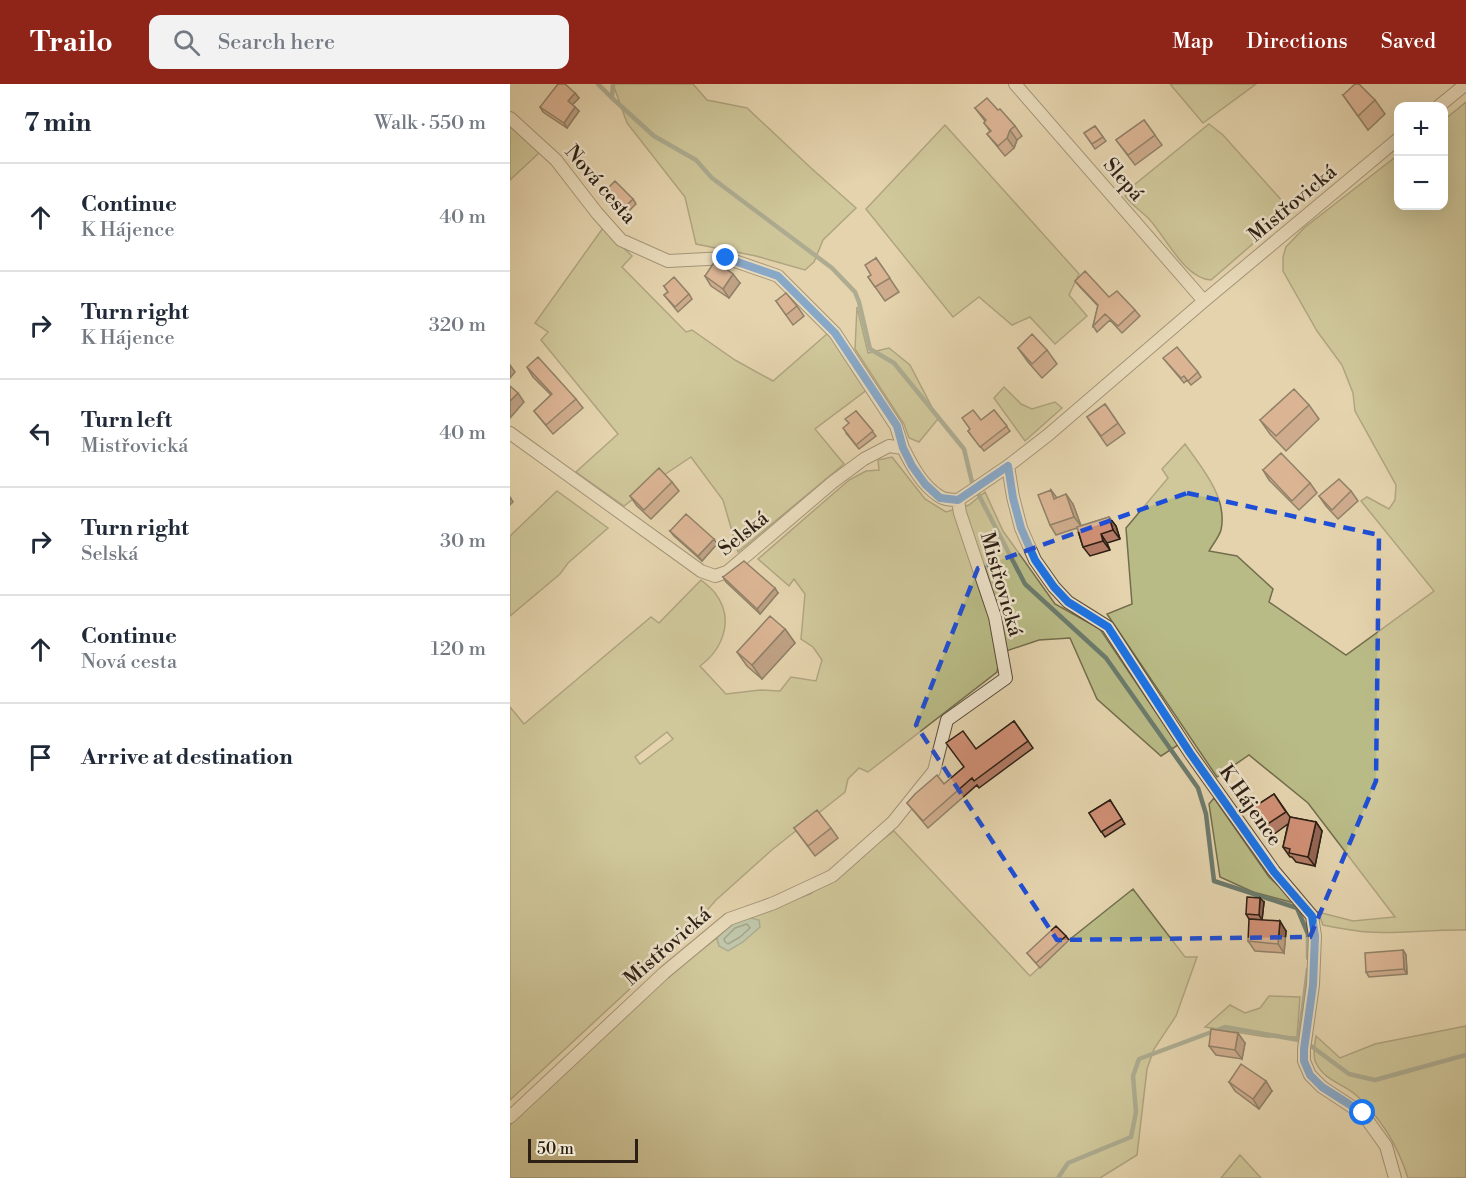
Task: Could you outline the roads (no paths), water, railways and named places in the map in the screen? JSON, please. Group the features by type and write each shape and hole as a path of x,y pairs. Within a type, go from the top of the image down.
{"street":[{"name":"Slepá","path":"1015,84 1204,301"},
{"path":"1444,102 1466,84"},
{"name":"Nová cesta","path":"510,118 556,160 621,240 668,261 726,258 778,276 835,333 897,426 903,448"},
{"name":"Mistřovická","path":"510,1117 664,973 729,919 774,903 832,876 893,822 934,771 947,720 1006,678 995,617 960,513 963,497 1008,466 1110,383 1394,142"},
{"name":"Selská","path":"510,433 701,571 715,576 727,572 833,482 864,459 889,446 903,448"},
{"path":"903,448 925,484 940,498 963,497"},
{"name":"K Hájence","path":"1008,466 1021,528 1035,560 1068,602 1108,627 1190,753 1274,872 1312,916 1315,936 1313,985 1304,1061 1310,1075 1322,1087 1363,1113 1386,1146 1395,1178"}],"water":[{"path":"747,917 759,920 760,927 728,951 719,946 717,938 731,923"}],"waterway":[{"path":"598,84 612,98"},
{"path":"613,84 612,98 654,136 696,160 712,178 832,268 855,292 870,349 894,363 964,449 972,482 1025,584 1106,658 1198,788 1206,814 1214,881 1297,908 1308,934 1308,958"},
{"path":"1299,1040 1308,969"},
{"path":"1058,1178 1068,1163 1131,1137 1136,1112 1133,1076 1139,1059 1225,1027 1299,1040 1307,1043 1349,1074 1375,1080 1466,1055"}]}
